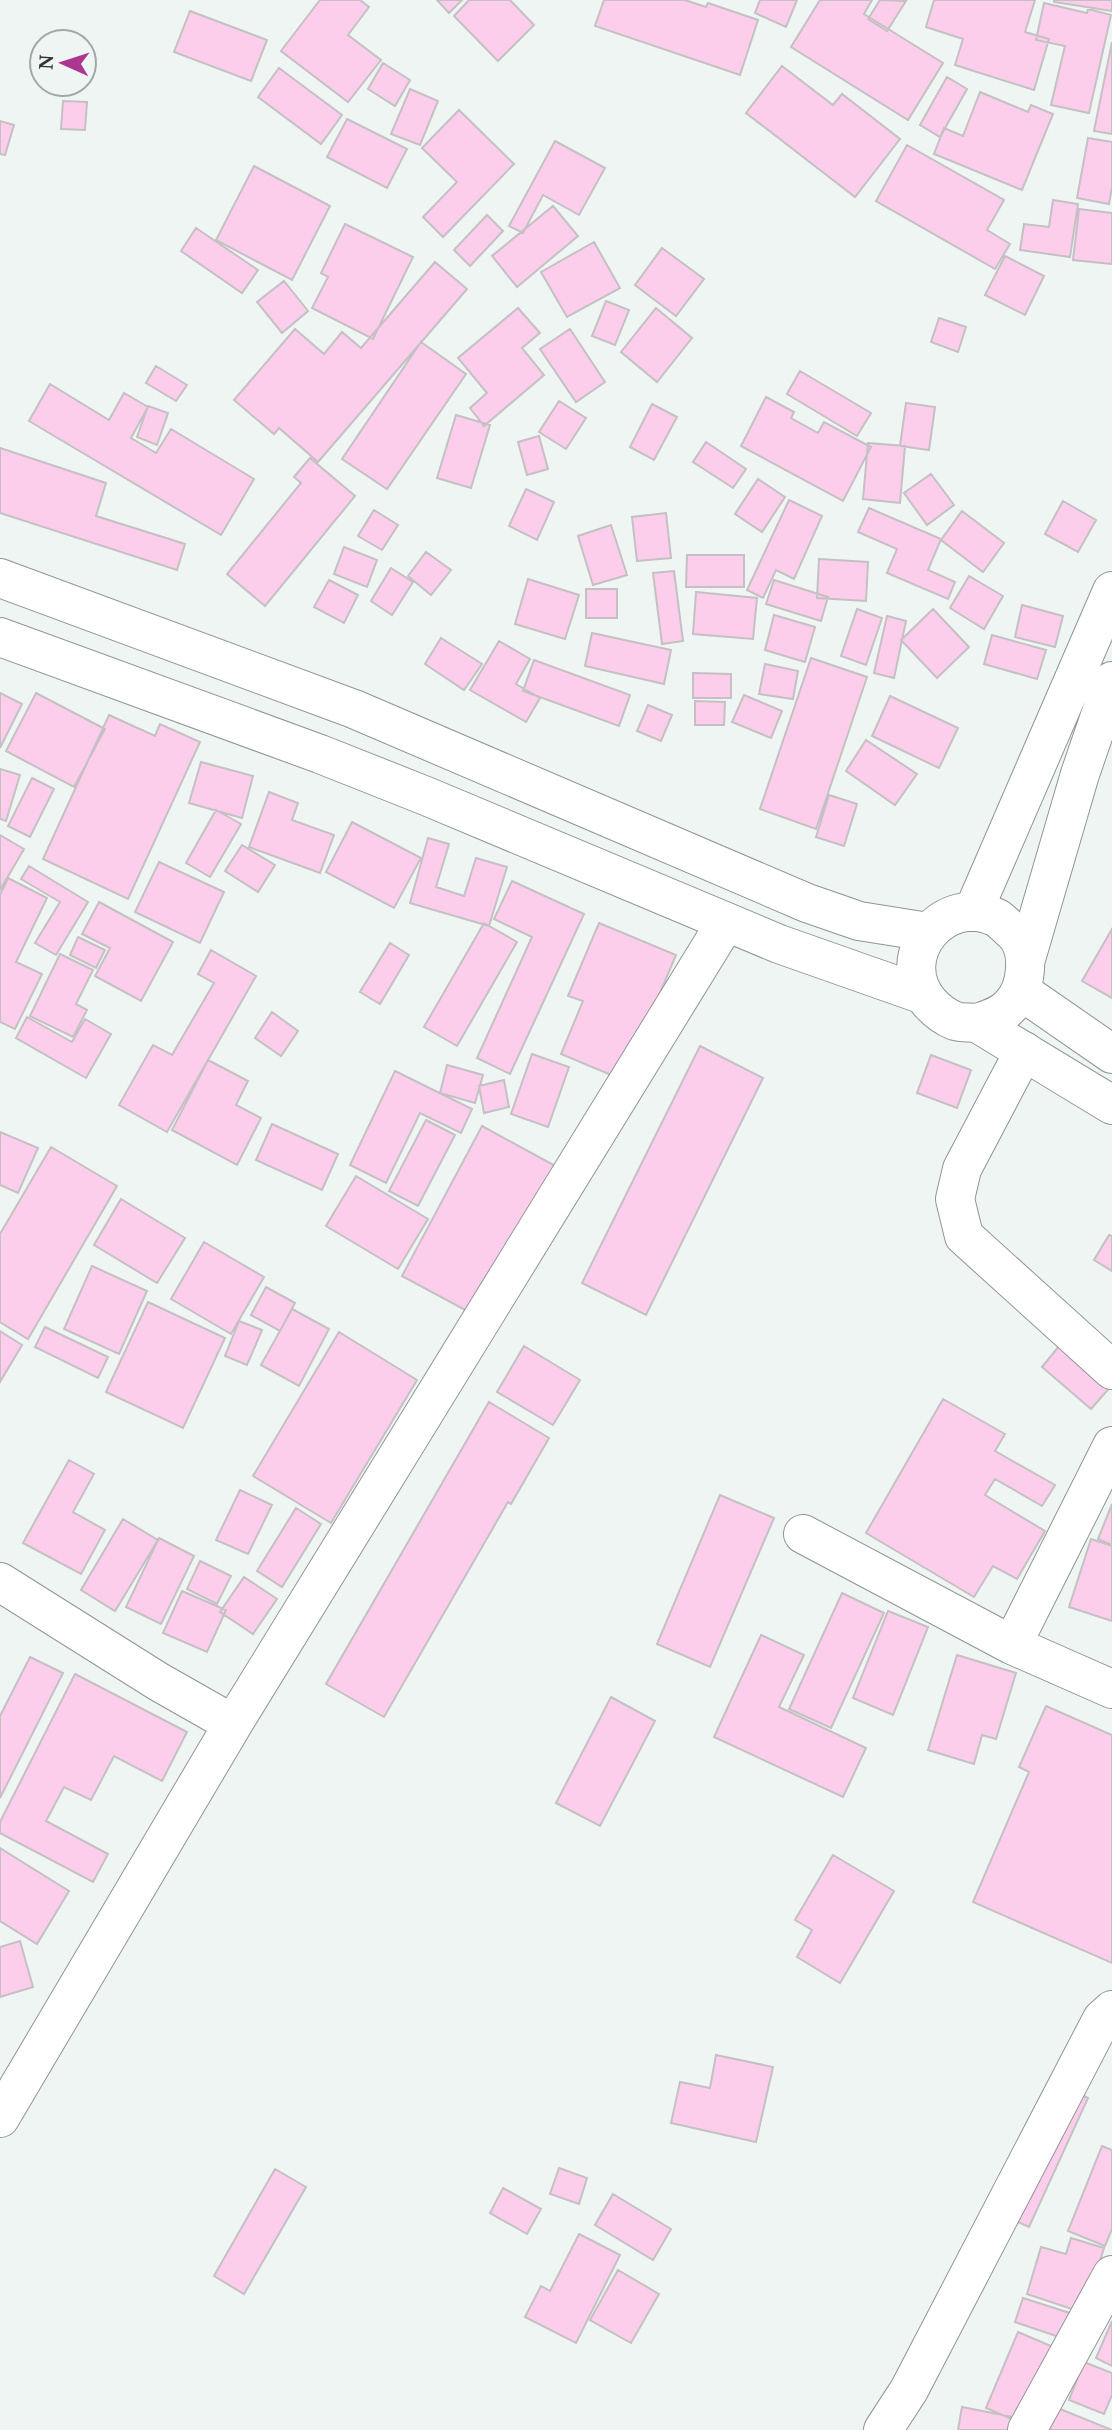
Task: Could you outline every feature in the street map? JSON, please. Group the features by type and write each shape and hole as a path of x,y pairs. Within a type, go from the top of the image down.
{"main road":[{"path":"0,578 354,709 807,903 859,921 928,932"},
{"path":"973,912 1112,591"},
{"path":"0,636 320,754 779,944 924,995"},
{"path":"1112,681 1080,774 1023,975 1010,1006 995,1017 977,1023 956,1021 937,1011 924,995 916,974 918,951 928,932 948,917 973,912 997,918 1017,936 1023,975 1112,1054"},
{"path":"0,2118 233,1724 726,922"},
{"path":"977,1023 1112,1105"},
{"path":"1024,1051 962,1169 955,1199 964,1236 1112,1370"},
{"path":"1012,1645 1112,1446"},
{"path":"803,1534 1012,1645 1112,1689"},
{"path":"0,1582 159,1682 233,1724"},
{"path":"883,2430 909,2390 1102,2019 1112,2010"},
{"path":"1027,2430 1112,2276"}],"building":[{"path":"320,0 360,0 369,7 348,35 381,60 348,102 281,51"},
{"path":"437,0 462,0 449,13"},
{"path":"469,0 510,0 534,25 498,61 454,16"},
{"path":"604,0 685,0 706,7 708,3 758,20 740,75 595,26"},
{"path":"760,0 797,0 786,27 755,13"},
{"path":"820,0 872,0 864,14 943,63 908,120 791,47"},
{"path":"880,0 906,1 887,31 868,19"},
{"path":"934,0 1035,0 1025,32 1049,39 1034,90 955,65 963,39 926,27"},
{"path":"1112,0 1112,11 1054,2"},
{"path":"1044,3 1087,13 1088,9 1111,15 1089,113 1051,105 1065,46 1036,40"},
{"path":"190,11 267,40 251,81 174,52"},
{"path":"1112,42 1112,134 1094,131"},
{"path":"383,63 410,80 395,106 368,89"},
{"path":"782,66 833,105 842,94 900,139 855,197 746,113"},
{"path":"279,68 342,115 321,144 258,97"},
{"path":"947,77 967,89 940,137 920,125"},
{"path":"410,89 438,101 420,145 391,134"},
{"path":"980,92 1028,112 1031,105 1053,114 1022,190 934,154 944,128 963,136"},
{"path":"63,101 87,102 85,130 61,129"},
{"path":"459,110 514,164 443,237 423,217 457,182 422,148"},
{"path":"347,119 407,149 387,188 327,157"},
{"path":"0,121 14,125 5,155 0,154"},
{"path":"1088,138 1112,142 1112,187 1109,204 1077,198"},
{"path":"555,141 605,168 579,215 543,195 523,233 509,226"},
{"path":"907,145 1004,200 987,230 1010,244 995,269 876,201"},
{"path":"254,166 330,206 292,280 216,240"},
{"path":"1053,200 1078,204 1070,257 1020,250 1024,224 1049,227"},
{"path":"553,206 578,236 517,287 492,256"},
{"path":"1079,209 1112,213 1112,264 1073,260"},
{"path":"487,215 503,231 470,266 454,250"},
{"path":"345,224 413,257 373,339 312,308 328,277 321,273"},
{"path":"196,228 258,270 242,293 181,251"},
{"path":"594,242 620,288 567,317 541,272"},
{"path":"662,248 704,279 676,316 635,285"},
{"path":"1005,256 1044,276 1025,315 985,295"},
{"path":"435,262 467,289 318,462 279,428 274,434 234,400 295,329 324,354 342,332 361,348"},
{"path":"284,281 308,311 282,333 257,302"},
{"path":"606,301 629,310 615,345 592,336"},
{"path":"518,308 540,333 522,348 544,375 484,426 470,408 487,393 458,358"},
{"path":"656,308 692,338 657,382 621,352"},
{"path":"939,318 966,327 958,352 931,342"},
{"path":"570,329 605,382 576,402 540,349"},
{"path":"421,342 466,374 387,489 342,459"},
{"path":"156,366 187,385 176,401 146,383"},
{"path":"800,371 871,413 857,436 787,394"},
{"path":"50,384 109,420 124,393 148,407 131,438 156,453 171,429 254,479 221,535 29,421"},
{"path":"766,397 794,412 791,418 818,433 824,422 871,447 843,501 741,446"},
{"path":"559,401 586,418 566,449 539,432"},
{"path":"906,403 935,407 929,450 900,446"},
{"path":"652,404 677,417 654,460 630,447"},
{"path":"148,406 168,413 157,445 137,437"},
{"path":"456,415 490,425 471,488 437,478"},
{"path":"539,436 548,469 527,475 518,442"},
{"path":"706,442 746,469 733,488 693,462"},
{"path":"868,443 905,446 900,503 863,499"},
{"path":"0,448 106,483 96,516 185,544 177,570 0,513"},
{"path":"310,458 355,496 265,606 227,574 301,483 294,477"},
{"path":"931,474 954,505 927,525 904,493"},
{"path":"758,479 785,497 762,532 735,514"},
{"path":"526,489 554,502 537,540 509,526"},
{"path":"789,500 822,516 794,579 776,570 763,598 747,590"},
{"path":"1063,501 1096,520 1078,552 1045,534"},
{"path":"869,508 941,539 928,570 955,582 948,599 887,573 897,549 858,532"},
{"path":"374,510 398,525 382,550 358,536"},
{"path":"962,511 1004,543 983,572 941,540"},
{"path":"666,513 671,558 637,561 632,517"},
{"path":"611,525 627,575 593,585 578,536"},
{"path":"344,547 377,560 367,587 334,574"},
{"path":"426,552 451,570 431,595 408,576"},
{"path":"687,555 744,555 744,587 686,587"},
{"path":"819,559 868,562 866,601 817,598"},
{"path":"391,568 413,582 392,615 371,601"},
{"path":"674,571 683,641 662,644 653,573"},
{"path":"969,576 1003,596 984,629 950,608"},
{"path":"528,579 579,595 565,639 515,624"},
{"path":"329,580 358,595 344,623 314,607"},
{"path":"774,580 828,597 821,621 766,604"},
{"path":"586,589 617,589 617,618 586,618"},
{"path":"696,592 757,598 753,639 693,634"},
{"path":"1022,605 1063,616 1055,647 1015,637"},
{"path":"857,609 882,618 866,665 841,656"},
{"path":"933,609 969,647 937,678 901,640"},
{"path":"774,615 815,627 805,662 765,650"},
{"path":"887,616 906,621 894,678 874,673"},
{"path":"592,633 671,650 664,684 585,666"},
{"path":"992,635 1046,650 1037,679 984,664"},
{"path":"441,638 482,664 464,690 425,664"},
{"path":"499,641 530,659 516,684 540,698 526,722 470,690"},
{"path":"811,658 867,677 816,829 760,809"},
{"path":"534,660 630,695 619,726 523,691"},
{"path":"765,664 798,671 793,699 759,694"},
{"path":"693,673 731,674 731,698 693,698"},
{"path":"0,693 22,704 0,748"},
{"path":"36,693 105,729 74,787 6,751"},
{"path":"744,695 782,711 771,738 732,722"},
{"path":"890,696 958,728 939,768 872,736"},
{"path":"695,701 725,702 724,725 695,725"},
{"path":"648,705 672,715 661,741 637,731"},
{"path":"109,715 155,736 160,724 200,742 128,899 43,859"},
{"path":"866,740 917,774 895,805 846,771"},
{"path":"201,762 253,776 242,818 189,803"},
{"path":"0,769 20,775 6,821 0,819"},
{"path":"32,778 54,789 30,837 8,826"},
{"path":"269,792 298,803 292,820 334,835 320,873 249,847"},
{"path":"829,795 857,804 844,846 816,837"},
{"path":"216,810 241,824 210,877 186,863"},
{"path":"352,822 421,858 394,908 326,872"},
{"path":"0,835 24,849 0,890"},
{"path":"428,838 449,844 436,887 464,896 476,858 507,867 489,926 410,903"},
{"path":"242,845 275,865 258,892 225,871"},
{"path":"159,862 224,892 200,943 135,912"},
{"path":"29,866 88,902 56,955 35,943 60,902 21,879"},
{"path":"8,878 47,898 16,962 42,974 15,1029 0,1022 0,895"},
{"path":"512,881 584,914 510,1074 477,1058 532,937 494,919"},
{"path":"99,902 173,942 141,1001 95,976 110,948 82,934"},
{"path":"484,923 517,942 457,1046 424,1027"},
{"path":"599,923 676,955 623,1080 561,1054 583,1001 568,996"},
{"path":"1112,929 1112,998 1082,981"},
{"path":"78,937 105,950 96,968 70,955"},
{"path":"390,943 409,955 380,1004 360,992"},
{"path":"211,950 256,976 167,1132 119,1105 153,1045 172,1055 214,983 198,974"},
{"path":"60,954 93,970 76,1004 87,1010 73,1037 30,1016"},
{"path":"272,1012 298,1031 281,1056 255,1038"},
{"path":"27,1017 72,1042 85,1019 111,1034 86,1078 16,1038"},
{"path":"700,1046 763,1078 646,1315 582,1283"},
{"path":"532,1054 569,1067 548,1127 511,1114"},
{"path":"931,1055 971,1070 957,1108 917,1093"},
{"path":"208,1060 248,1081 236,1105 261,1118 237,1165 172,1130"},
{"path":"447,1065 483,1075 475,1103 440,1093"},
{"path":"395,1071 472,1109 461,1133 420,1113 386,1183 350,1165"},
{"path":"504,1080 509,1107 484,1113 479,1086"},
{"path":"426,1120 455,1135 418,1206 389,1191"},
{"path":"272,1124 338,1154 322,1190 256,1160"},
{"path":"482,1126 559,1168 478,1317 402,1276"},
{"path":"0,1132 38,1148 18,1193 0,1185"},
{"path":"51,1147 117,1186 28,1339 0,1322 0,1234"},
{"path":"356,1176 428,1219 398,1269 326,1226"},
{"path":"121,1199 185,1238 157,1283 94,1245"},
{"path":"1109,1235 1112,1236 1112,1271 1094,1260"},
{"path":"204,1242 264,1277 231,1334 171,1299"},
{"path":"92,1266 147,1291 119,1354 64,1329"},
{"path":"266,1287 295,1303 280,1331 251,1315"},
{"path":"148,1302 225,1338 183,1428 106,1392"},
{"path":"292,1309 329,1329 299,1386 261,1365"},
{"path":"239,1321 262,1330 247,1365 225,1356"},
{"path":"45,1327 108,1357 98,1378 35,1347"},
{"path":"0,1331 22,1345 0,1382"},
{"path":"339,1332 417,1380 331,1523 253,1476"},
{"path":"1064,1340 1112,1385 1091,1409 1042,1367"},
{"path":"524,1346 580,1380 553,1425 497,1392"},
{"path":"943,1399 1005,1434 995,1451 1055,1485 1042,1506 995,1479 985,1495 1045,1531 1017,1579 993,1566 974,1597 866,1533"},
{"path":"489,1402 549,1438 511,1504 508,1502 384,1717 326,1684"},
{"path":"69,1460 94,1474 73,1512 105,1530 81,1574 23,1543"},
{"path":"240,1490 272,1505 248,1554 216,1540"},
{"path":"720,1495 774,1518 710,1667 657,1644"},
{"path":"1112,1504 1112,1545 1098,1539"},
{"path":"296,1508 321,1524 282,1587 257,1571"},
{"path":"123,1519 158,1540 115,1611 81,1590"},
{"path":"159,1538 194,1556 161,1624 126,1607"},
{"path":"1091,1539 1112,1546 1112,1621 1069,1607"},
{"path":"200,1561 231,1576 217,1604 187,1589"},
{"path":"244,1577 277,1599 253,1634 220,1612"},
{"path":"182,1591 226,1610 207,1652 163,1633"},
{"path":"842,1593 884,1613 831,1728 789,1709"},
{"path":"888,1611 928,1627 893,1715 853,1698"},
{"path":"761,1635 804,1655 779,1707 866,1748 843,1797 714,1737"},
{"path":"957,1655 1016,1673 996,1739 982,1735 974,1764 928,1750"},
{"path":"30,1657 63,1673 0,1798 0,1716"},
{"path":"75,1674 187,1732 162,1781 114,1756 91,1800 64,1787 46,1821 108,1854 93,1882 0,1833 0,1822"},
{"path":"611,1697 655,1721 600,1826 556,1803"},
{"path":"1046,1706 1112,1735 1112,1963 973,1902 1029,1772 1019,1767"},
{"path":"0,1848 69,1891 37,1944 0,1921"},
{"path":"833,1855 894,1891 840,1983 797,1957 812,1930 795,1920"},
{"path":"20,1941 33,1987 0,1997 0,1947"},
{"path":"716,2055 773,2067 756,2142 671,2123 680,2082 710,2088"},
{"path":"1069,2089 1088,2098 1029,2227 1009,2218"},
{"path":"1102,2146 1112,2150 1112,2229 1105,2246 1068,2231"},
{"path":"559,2168 587,2178 579,2204 550,2194"},
{"path":"275,2169 306,2187 244,2294 214,2276"},
{"path":"503,2188 541,2209 527,2234 490,2213"},
{"path":"613,2194 671,2229 653,2260 595,2225"},
{"path":"579,2234 620,2255 576,2343 525,2317 541,2286 550,2291"},
{"path":"1071,2238 1104,2248 1084,2313 1027,2294 1041,2247 1066,2254"},
{"path":"618,2270 659,2294 631,2343 590,2320"},
{"path":"1023,2298 1076,2315 1068,2340 1015,2322"},
{"path":"1112,2321 1112,2366 1096,2358"},
{"path":"1018,2332 1058,2349 1026,2425 986,2408"},
{"path":"1084,2362 1112,2373 1112,2395 1104,2414 1069,2400"},
{"path":"962,2407 1018,2418 1015,2430 958,2430"},
{"path":"1055,2407 1112,2430 1046,2430"}]}
